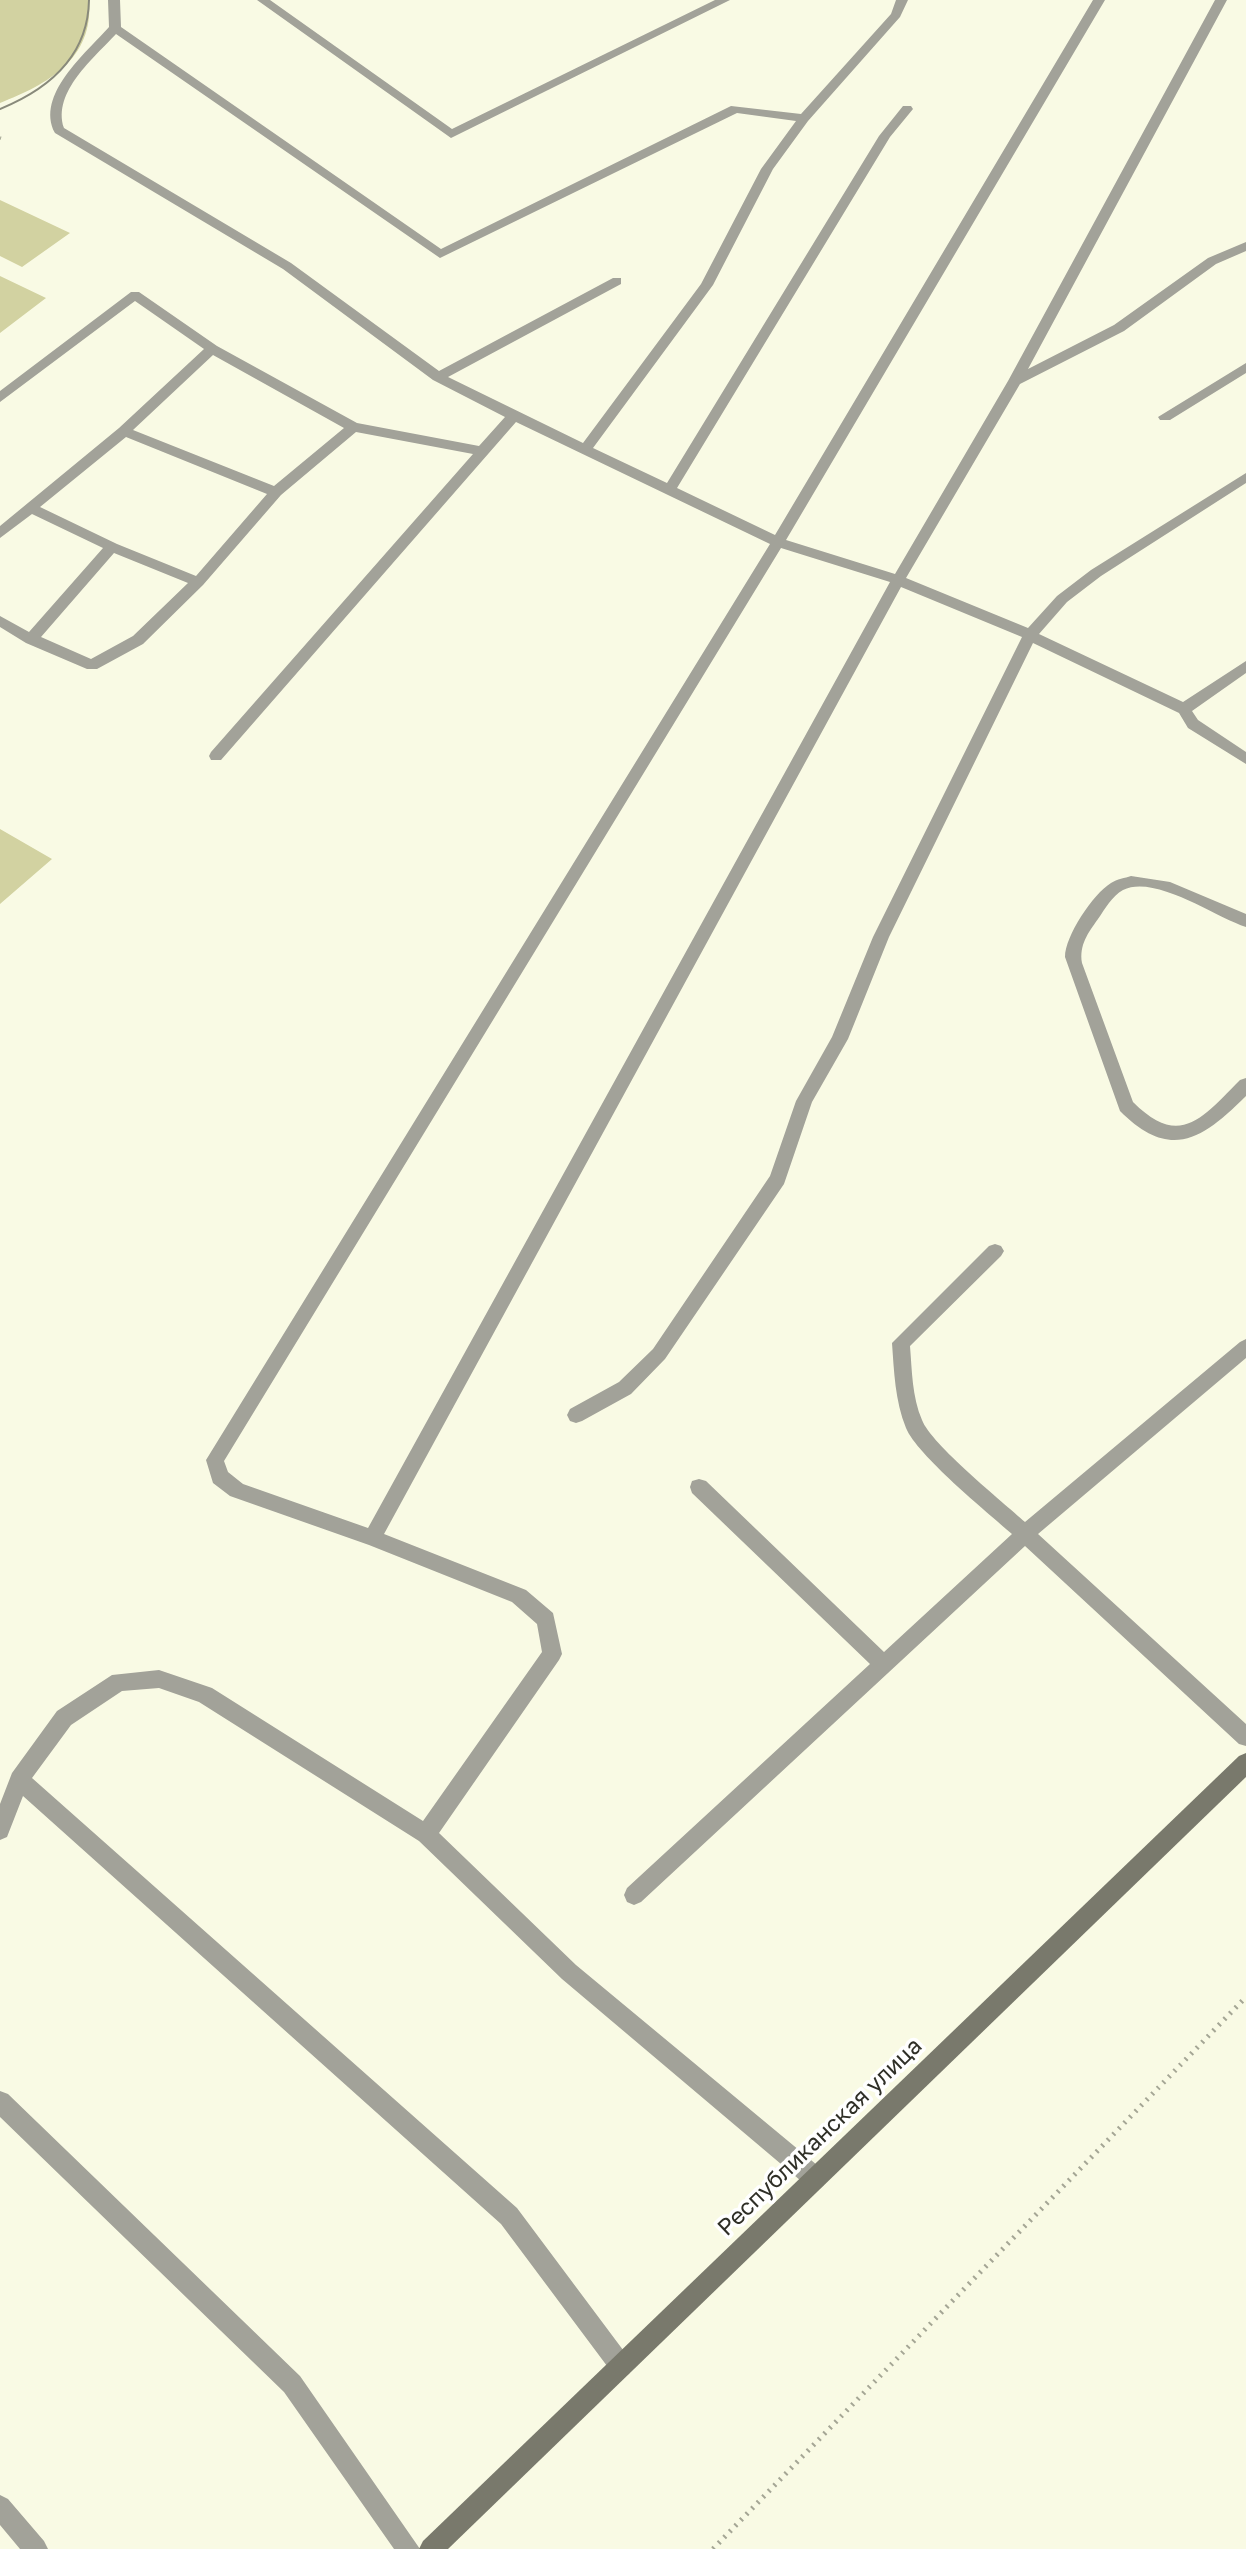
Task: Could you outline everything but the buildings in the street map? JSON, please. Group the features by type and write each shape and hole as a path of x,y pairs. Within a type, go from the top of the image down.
{"main road":[{"name":"Республиканская улица","path":"431,2549 1246,1763"}],"lane":[{"path":"114,0 115,28 61,93 54,123 59,130 288,266 438,377 670,489 699,506 778,542 898,580 1030,635 1184,709 1193,724 1246,759"},
{"path":"262,0 451,134 724,0"},
{"path":"585,450 707,285 767,169 804,118 896,15 902,0"},
{"path":"426,1834 552,1654 546,1619 519,1596 372,1538 237,1490 220,1477 215,1460 778,542 1099,0"},
{"path":"372,1538 898,580 1015,381 1222,0"},
{"path":"115,28 440,254 735,109 804,118"},
{"path":"670,489 885,136 907,109"},
{"path":"1015,381 1119,328 1212,261 1246,246"},
{"path":"438,377 617,281"},
{"path":"0,398 135,295 212,349 352,427 481,451"},
{"path":"0,533 124,431 212,349"},
{"path":"1165,417 1246,367"},
{"path":"216,756 514,415"},
{"path":"0,621 31,639 92,665 138,640 198,582 276,492 352,427"},
{"path":"124,431 276,492"},
{"path":"576,1415 625,1388 659,1354 778,1179 804,1101 840,1039 881,937 1030,635 1062,599 1096,573 1246,477"},
{"path":"29,507 112,547 198,582"},
{"path":"31,639 112,547"},
{"path":"1184,709 1246,666"},
{"path":"1246,922 1164,885 1132,881 1107,895 1072,949 1074,963 1126,1106 1136,1119 1151,1129 1183,1135 1203,1126 1246,1085"},
{"path":"995,1251 901,1343 905,1390 915,1426 940,1456 1246,1737"},
{"path":"634,1895 1026,1533 1246,1347"},
{"path":"699,1487 883,1664"},
{"path":"0,1830 19,1780 64,1718 119,1682 159,1679 205,1695 426,1834 569,1972 815,2178"},
{"path":"19,1780 509,2216 621,2366"},
{"path":"0,2102 292,2384 408,2549"},
{"path":"0,2507 36,2549"}],"path":[{"path":"713,2549 1246,1997"}],"green space":[{"path":"0,0 89,0 89,21 76,54 51,78 0,103"},
{"path":"0,200 70,233 22,267 0,256"},
{"path":"0,276 46,298 0,333"},
{"path":"0,829 52,859 0,904"}],"tram line":[{"path":"0,109 34,91 62,68 82,38 89,0"}]}
